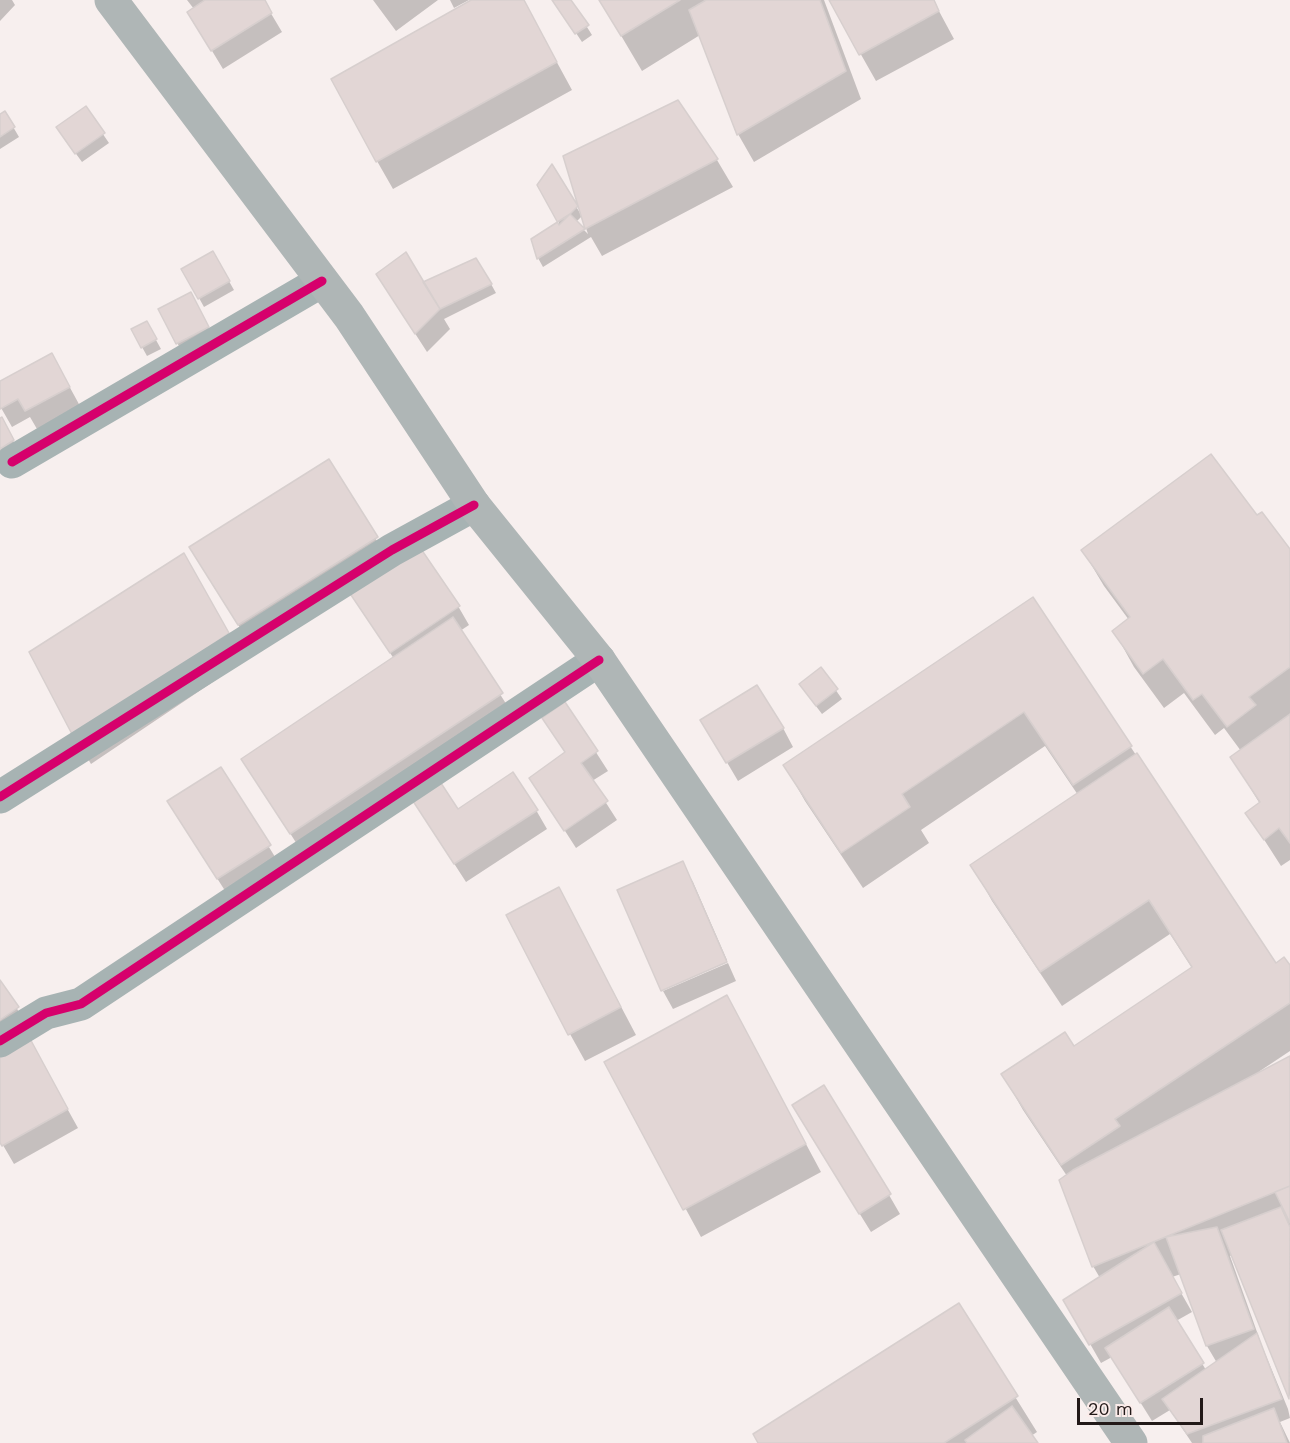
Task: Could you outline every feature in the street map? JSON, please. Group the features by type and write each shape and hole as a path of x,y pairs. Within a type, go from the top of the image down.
{"main road":[{"path":"111,0 349,316 474,505 599,660 1131,1443"}],"street":[{"path":"12,462 322,280"},
{"path":"0,797 392,550 474,505"},
{"path":"0,1041 46,1013 81,1004 599,660"}],"building":[{"path":"205,0 265,0 272,13 211,51 187,12"},
{"path":"471,0 524,0 557,62 376,162 331,79"},
{"path":"552,0 571,0 589,25 575,34"},
{"path":"599,0 680,0 621,36"},
{"path":"706,0 820,0 846,71 737,135 689,10"},
{"path":"829,0 934,0 939,11 859,55"},
{"path":"678,100 718,159 585,229 563,156"},
{"path":"86,106 105,133 75,154 56,127"},
{"path":"5,111 15,127 0,137 0,114"},
{"path":"552,164 578,206 559,225 537,185"},
{"path":"570,214 585,229 537,259 531,239"},
{"path":"213,251 230,281 198,299 181,269"},
{"path":"406,252 440,309 415,334 376,274"},
{"path":"476,258 492,284 440,309 423,282"},
{"path":"191,292 209,327 176,344 158,309"},
{"path":"147,321 157,339 141,348 131,329"},
{"path":"52,353 70,387 25,411 18,399 0,409 0,381"},
{"path":"2,417 14,440 0,449 0,418"},
{"path":"1211,454 1257,515 1262,512 1290,549 1290,667 1249,697 1256,705 1227,727 1202,694 1193,700 1163,659 1143,674 1112,631 1130,617 1081,550"},
{"path":"329,459 378,537 238,625 189,547"},
{"path":"419,546 460,606 390,653 349,592"},
{"path":"184,553 229,633 74,738 29,652"},
{"path":"1033,597 1132,746 1073,785 1024,712 902,794 910,807 841,853 783,765"},
{"path":"453,617 503,693 290,834 241,759"},
{"path":"821,667 838,689 816,706 799,684"},
{"path":"757,685 784,728 726,763 700,720"},
{"path":"565,702 598,751 581,763 608,801 564,831 529,778 565,752 542,718"},
{"path":"1290,714 1290,843 1279,828 1264,840 1245,813 1260,802 1230,757"},
{"path":"1137,753 1276,963 1284,957 1290,965 1290,1003 1115,1119 1120,1126 1061,1165 1001,1074 1065,1032 1074,1046 1192,967 1149,900 1040,972 970,865"},
{"path":"221,767 271,845 217,879 167,801"},
{"path":"513,772 538,810 454,864 411,798 439,780 458,809"},
{"path":"683,861 727,962 661,991 617,890"},
{"path":"559,887 621,1007 568,1035 506,915"},
{"path":"0,980 19,1007 0,1020"},
{"path":"727,995 806,1144 683,1210 604,1062"},
{"path":"28,1035 68,1109 2,1146 0,1143 0,1051"},
{"path":"1290,1056 1290,1186 1092,1267 1059,1180 1073,1170"},
{"path":"824,1085 891,1194 859,1214 792,1105"},
{"path":"1290,1186 1290,1223 1275,1192"},
{"path":"1281,1207 1290,1227 1289,1399 1221,1230"},
{"path":"1217,1227 1254,1329 1206,1346 1166,1237"},
{"path":"1154,1242 1182,1293 1089,1345 1063,1300"},
{"path":"959,1303 1018,1396 944,1443 758,1443 753,1434"},
{"path":"1169,1307 1204,1363 1140,1403 1105,1348"},
{"path":"1257,1333 1282,1399 1187,1434 1162,1399"},
{"path":"1012,1406 1038,1443 967,1443 965,1440"},
{"path":"1274,1408 1287,1443 1203,1443 1203,1436"}],"cycle path":[{"path":"12,462 322,281"},
{"path":"0,797 392,550 474,505"},
{"path":"0,1041 46,1013 81,1004 599,660"}]}
